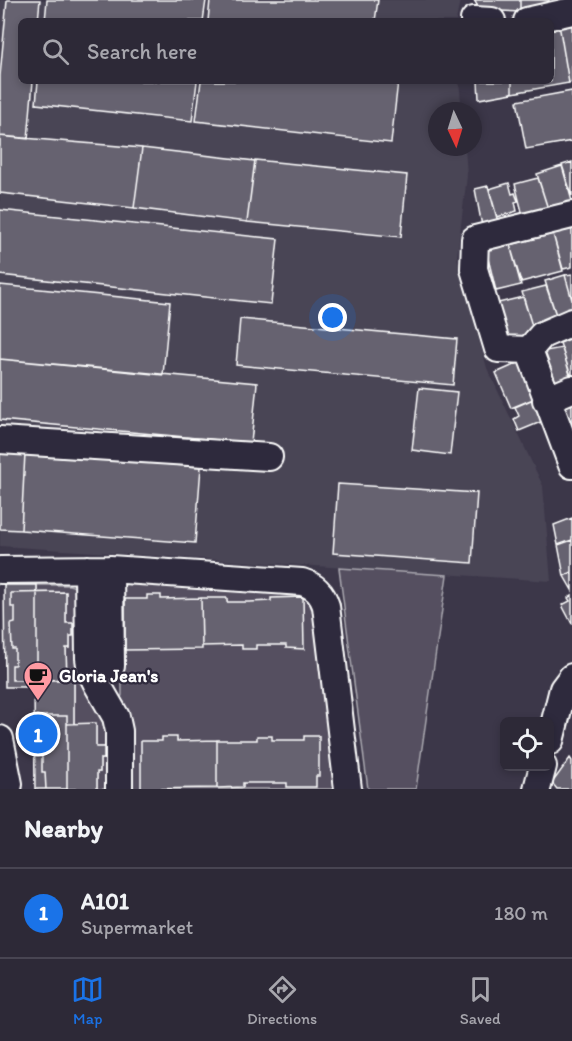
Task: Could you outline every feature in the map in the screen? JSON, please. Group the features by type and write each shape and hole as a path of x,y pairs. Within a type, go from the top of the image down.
{"street":[{"path":"540,18 572,11"},
{"path":"529,350 498,349 474,269 475,239 572,215"},
{"path":"529,350 542,335 572,322"},
{"path":"529,350 572,465"},
{"path":"546,400 572,389"},
{"path":"0,440 269,457"},
{"path":"0,570 99,569 302,582 318,590 326,606 348,789"},
{"path":"99,569 111,666"},
{"path":"99,569 89,658 91,672 116,717 119,731 119,789"},
{"path":"554,722 563,689 572,677"},
{"path":"0,739 8,789"},
{"path":"537,789 542,771"}],"shaded area":[{"path":"0,0 460,0 457,18 18,18 18,84 459,84 461,102 428,102 428,156 466,156 467,176 457,257 487,368 543,486 551,581 0,546"},
{"path":"339,568 447,575 416,789 368,789"},
{"path":"125,580 314,594 343,789 125,789 120,700 122,695 121,590"},
{"path":"37,585 69,585 79,588 106,707 114,789 97,789 97,772 100,772 100,759 104,759 104,747 96,747 96,724 74,724 74,680 67,680 66,648 70,648 73,624 66,623 66,593 37,592"}],"building":[{"path":"7,0 40,0 38,18 18,18 18,84 33,84 28,139 0,136 0,76"},
{"path":"47,0 206,0 203,18 45,18"},
{"path":"210,0 378,0 375,18 208,18"},
{"path":"474,0 520,0 520,12 480,10"},
{"path":"520,0 549,0 550,6 520,13"},
{"path":"572,21 572,82 569,83 559,24"},
{"path":"559,24 569,83 512,93 512,84 554,84 554,25"},
{"path":"38,84 197,84 192,121 36,104"},
{"path":"201,84 398,84 391,143 196,121"},
{"path":"478,84 512,84 512,93 479,99"},
{"path":"572,91 572,141 526,149 517,101"},
{"path":"0,136 142,148 134,208 0,193"},
{"path":"142,148 255,161 247,222 134,208"},
{"path":"255,160 407,175 401,237 247,222"},
{"path":"572,162 572,196 562,165"},
{"path":"562,166 572,201 548,209 537,174"},
{"path":"538,178 548,209 523,216 515,184"},
{"path":"509,183 512,194 515,193 518,201 515,202 517,211 497,217 489,189"},
{"path":"488,186 498,222 482,226 475,189"},
{"path":"0,210 278,239 271,304 0,275"},
{"path":"572,229 572,267 563,269 553,234"},
{"path":"553,234 563,271 521,282 510,245"},
{"path":"510,245 521,285 496,291 486,250"},
{"path":"572,274 572,300 565,275"},
{"path":"565,275 572,300 572,314 557,318 545,281"},
{"path":"0,285 170,302 163,375 0,359"},
{"path":"546,286 557,318 532,326 522,292"},
{"path":"523,297 534,332 509,341 498,303"},
{"path":"240,319 457,339 453,385 236,365"},
{"path":"572,338 572,379 560,343"},
{"path":"562,348 571,378 549,383 540,352"},
{"path":"0,359 257,383 251,443 0,420"},
{"path":"523,361 538,397 511,408 496,373"},
{"path":"419,388 457,392 450,455 412,450"},
{"path":"538,397 548,419 519,431 514,419 519,416 515,407"},
{"path":"572,400 572,443 556,408"},
{"path":"0,451 25,453 21,530 0,529"},
{"path":"25,453 201,467 195,543 21,530"},
{"path":"338,484 477,493 472,563 333,553"},
{"path":"572,518 572,540 558,545 554,525"},
{"path":"572,540 572,572 564,576 558,545"},
{"path":"572,572 572,590 564,576"},
{"path":"4,585 37,585 37,680 74,679 74,724 67,724 67,789 35,789 34,687 5,687"},
{"path":"66,592 66,623 73,623 70,648 66,648 67,680 12,680 15,649 12,649 11,624 15,623 15,607 11,607 11,593"},
{"path":"147,595 161,595 161,599 201,598 202,649 125,650 125,599 147,599"},
{"path":"572,595 572,624 562,605 570,601 568,598"},
{"path":"303,597 304,649 286,648 286,645 256,645 256,649 242,649 242,645 202,646 201,598 227,598 227,602 249,602 271,601 271,598"},
{"path":"41,716 67,716 67,724 96,723 96,747 104,747 104,759 100,759 100,772 97,772 97,789 46,789 45,772 42,772 42,747 45,747 45,731 41,731"},
{"path":"257,736 272,736 272,740 304,740 304,736 319,736 319,776 316,776 316,787 287,787 287,783 243,783 243,787 217,788 217,740 257,740"},
{"path":"162,737 177,737 177,741 217,740 217,788 141,789 141,741 162,741"},
{"path":"570,758 572,761 572,789 557,789 552,783"}],"place":[{"name":"Gloria Jean's","path":"38,702"},
{"name":"A101","path":"38,734"}]}
